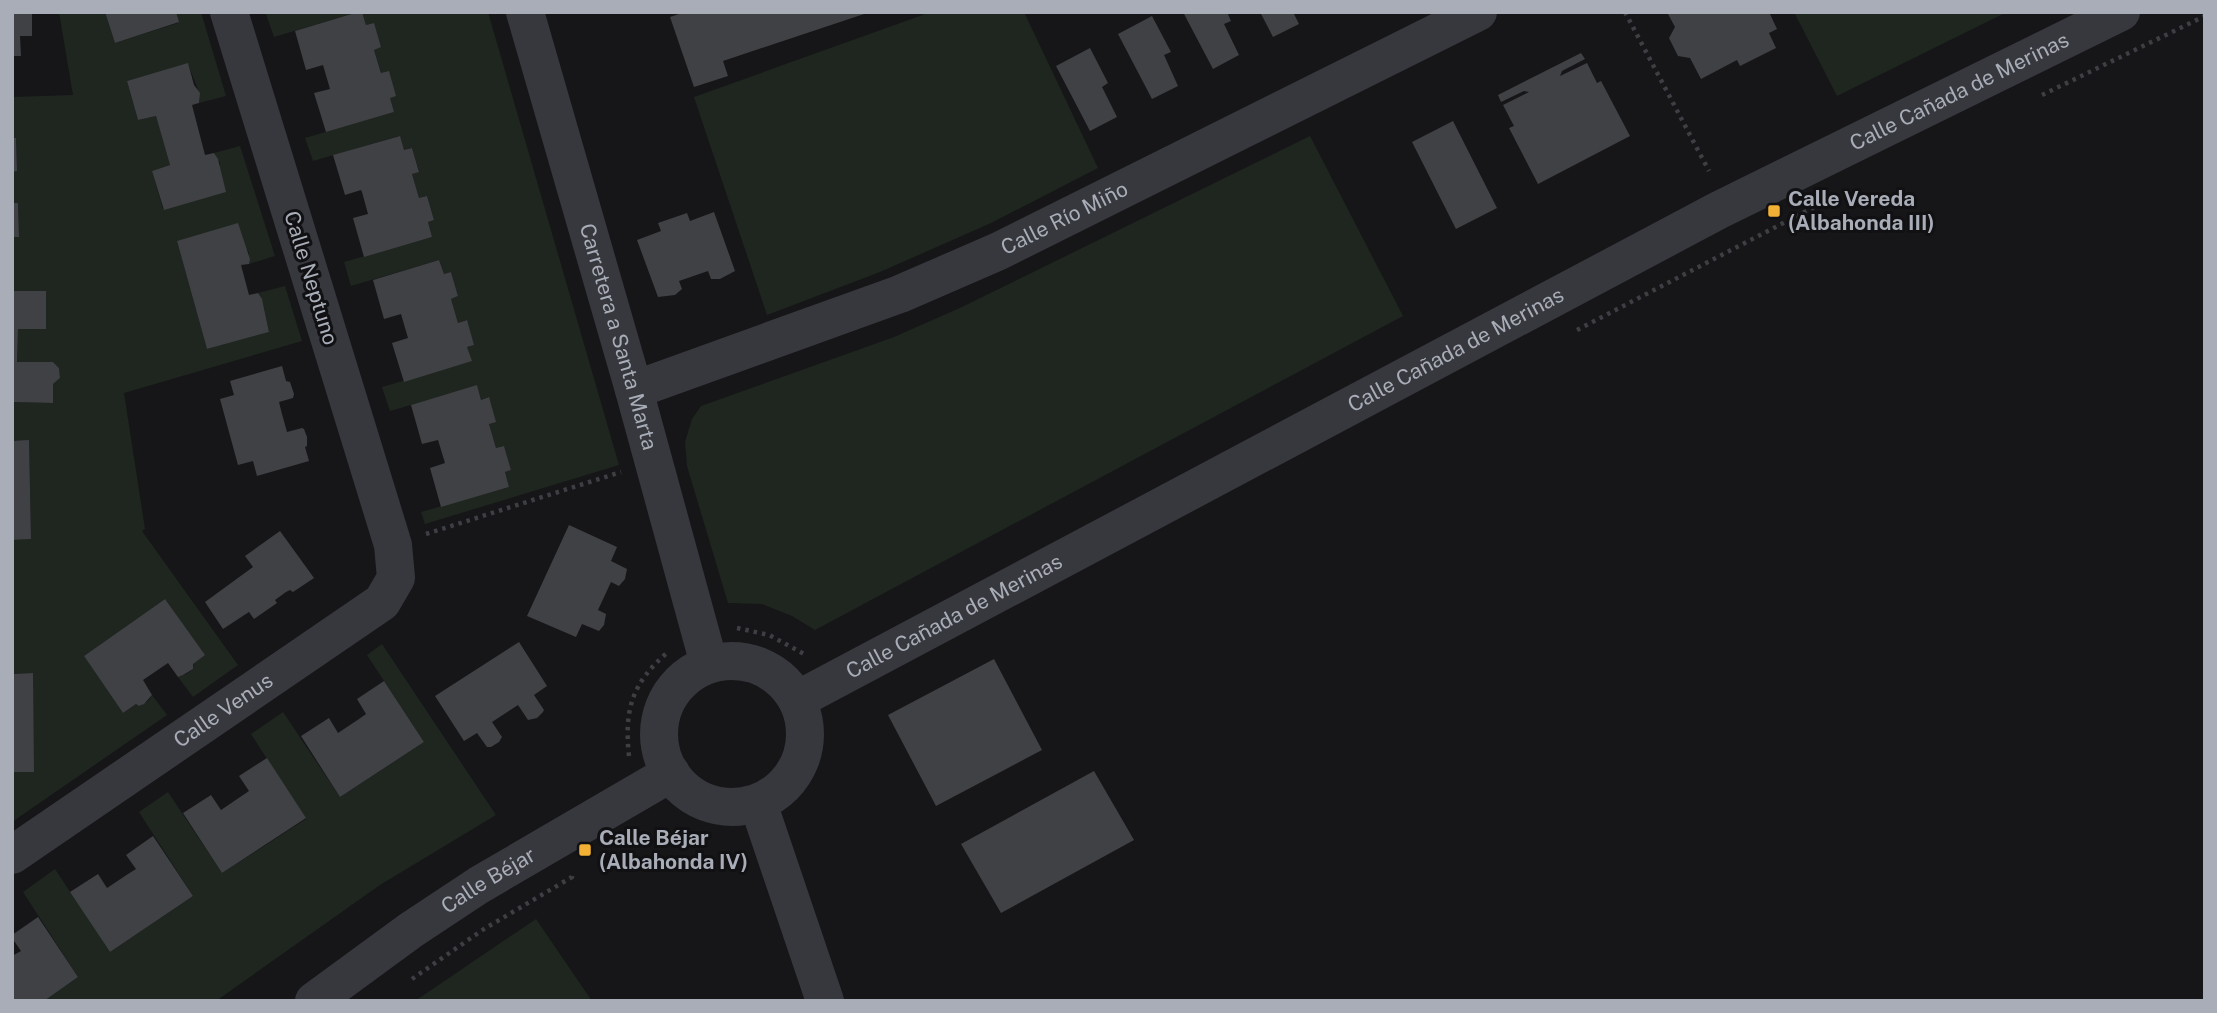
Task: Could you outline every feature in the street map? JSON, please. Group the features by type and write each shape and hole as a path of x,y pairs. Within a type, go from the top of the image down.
{"street":[{"name":"Calle Neptuno","path":"229,12 409,539"},
{"name":"Carretera a Santa Marta","path":"525,12 634,390 709,664"},
{"name":"Calle Río Miño","path":"634,390 900,294 999,251 1478,12"},
{"name":"Calle Cañada de Merinas","path":"797,700 1719,210 2121,12"},
{"name":"Calle Venus","path":"12,855 382,603 396,578 409,539"},
{"path":"733,661 764,668 782,680 797,700 804,719 806,740 801,760 791,778 776,793 758,803 723,807 690,794 679,785 671,773 662,752 660,729 666,704 682,681 709,664 733,661"},
{"name":"Calle Béjar","path":"314,1001 400,938 480,885 671,773"},
{"path":"758,803 825,1001"}],"path":[{"path":"1625,12 1709,172"},
{"path":"2035,99 2205,16"},
{"path":"1570,334 1827,201"},
{"path":"409,539 628,470"},
{"path":"411,979 484,929 572,877 570,867"}],"shaded area":[{"path":"59,12 105,12 115,43 178,23 176,12 201,12 226,96 199,103 188,64 127,81 138,120 156,116 170,165 152,171 163,209 219,170 220,163 214,153 240,146 275,256 249,264 249,253 244,245 177,241 207,349 269,332 258,293 285,286 302,341 124,393 145,529 142,531 238,665 193,697 178,677 193,669 195,643 165,599 84,656 123,713 136,704 140,706 152,695 167,715 12,822 12,772 33,772 33,673 12,674 12,540 31,539 29,441 12,441 12,402 53,403 53,384 60,378 59,368 53,362 17,362 18,329 46,328 46,292 12,291 12,237 19,236 18,204 12,203 12,172 17,171 16,138 12,138 12,97 73,95"},
{"path":"358,12 274,37 266,14"},
{"path":"362,12 488,12 619,465 425,524 421,512 509,487 505,472 511,470 504,446 496,448 489,424 488,397 481,400 477,386 390,411 382,387 471,361 467,347 473,345 466,320 458,323 451,299 458,296 451,272 444,274 439,260 351,286 344,262 432,237 428,222 434,220 427,196 419,198 412,174 419,171 412,148 404,150 399,136 313,161 305,138 394,112 374,50 374,23 366,25"},
{"path":"931,12 1024,12 1098,168 991,223 880,272 767,315 694,97"},
{"path":"1794,12 2007,12 1837,96"},
{"path":"1310,136 1403,316 815,630 792,616 762,604 728,603 687,466 685,442 692,419 701,406 894,337 962,307"},
{"path":"382,644 496,815 380,885 216,1001 44,1001 78,977 23,892 55,869 110,952 193,896 139,812 168,792 222,873 306,819 251,734 283,712 340,797 424,742 367,655"},
{"path":"536,919 592,1001 415,1001"}],"building":[{"path":"12,12 32,12 32,36 20,36 21,56 12,56"},
{"path":"105,12 176,12 179,22 115,43"},
{"path":"362,12 366,25 374,23 381,47 374,50 381,73 389,71 396,96 390,98 394,112 326,132 314,93 330,89 323,65 306,70 295,31"},
{"path":"685,12 867,13 723,61 728,76 694,87 670,17"},
{"path":"1183,12 1227,12 1231,21 1224,24 1239,55 1213,69"},
{"path":"1260,12 1293,12 1299,24 1273,37"},
{"path":"1667,12 1769,12 1777,29 1769,33 1776,48 1740,66 1737,60 1701,79 1690,58 1678,56 1669,38 1675,27"},
{"path":"1152,16 1171,52 1164,55 1178,86 1152,99 1118,34"},
{"path":"1090,48 1108,83 1102,87 1117,117 1090,131 1056,66"},
{"path":"1581,53 1585,59 1562,71 1560,76 1587,63 1597,83 1601,81 1630,136 1538,184 1509,128 1514,126 1503,105 1529,92 1524,91 1501,102 1498,95"},
{"path":"188,63 194,85 200,93 199,103 192,105 205,155 214,153 218,159 226,192 164,210 152,171 170,165 156,116 138,120 127,81"},
{"path":"1453,121 1497,208 1456,229 1412,142"},
{"path":"400,136 404,150 412,148 419,172 412,174 419,198 427,196 434,220 428,222 432,237 364,257 353,218 368,214 362,192 361,190 345,195 333,155"},
{"path":"12,138 16,138 17,171 12,172"},
{"path":"12,203 18,203 19,237 12,237"},
{"path":"714,212 735,271 720,279 711,279 708,271 679,281 682,289 675,295 658,297 637,240 661,231 658,223 687,213 690,221"},
{"path":"238,223 250,259 249,264 241,265 249,295 258,293 262,299 269,332 207,349 177,241"},
{"path":"439,260 444,274 451,272 458,296 451,299 458,323 467,320 474,345 467,347 472,361 404,382 392,343 408,338 401,314 384,319 373,280"},
{"path":"12,291 46,291 46,329 18,329 17,362 53,362 59,368 60,378 53,384 53,403 12,402"},
{"path":"282,366 286,381 290,382 294,394 293,398 279,402 287,432 304,429 309,461 257,476 253,461 238,465 220,399 234,395 230,381"},
{"path":"477,385 481,400 489,397 496,422 489,424 496,448 504,446 511,470 505,472 509,487 441,507 430,468 445,463 438,440 422,444 411,405"},
{"path":"29,440 31,539 12,540 12,441"},
{"path":"569,525 617,547 611,561 627,569 625,579 619,586 611,582 598,610 606,614 604,625 599,631 582,624 576,637 527,616"},
{"path":"280,531 314,578 293,592 286,592 275,600 277,603 254,619 249,612 223,629 205,602 253,567 245,556"},
{"path":"165,599 205,655 193,664 193,669 183,675 178,677 168,663 143,680 152,695 144,704 136,704 123,713 84,656"},
{"path":"519,642 547,686 534,695 543,712 537,718 528,720 518,705 492,722 502,737 499,742 487,747 477,733 464,741 435,696"},
{"path":"994,659 1042,750 936,806 888,715"},
{"path":"33,673 34,772 12,772 12,674"},
{"path":"384,681 424,742 340,797 301,736 329,718 338,733 366,714 357,699"},
{"path":"267,758 306,818 222,873 183,813 211,795 221,810 249,791 239,776"},
{"path":"1094,771 1134,840 1001,913 961,844"},
{"path":"153,836 193,896 110,952 70,892 98,874 107,888 136,869 126,855"},
{"path":"38,917 78,977 44,1001 12,1001 12,956 21,951 12,935"}],"place":[{"name":"Calle Vereda (Albahonda III)","path":"1774,211"},
{"name":"Calle Béjar (Albahonda IV)","path":"585,850"}]}
